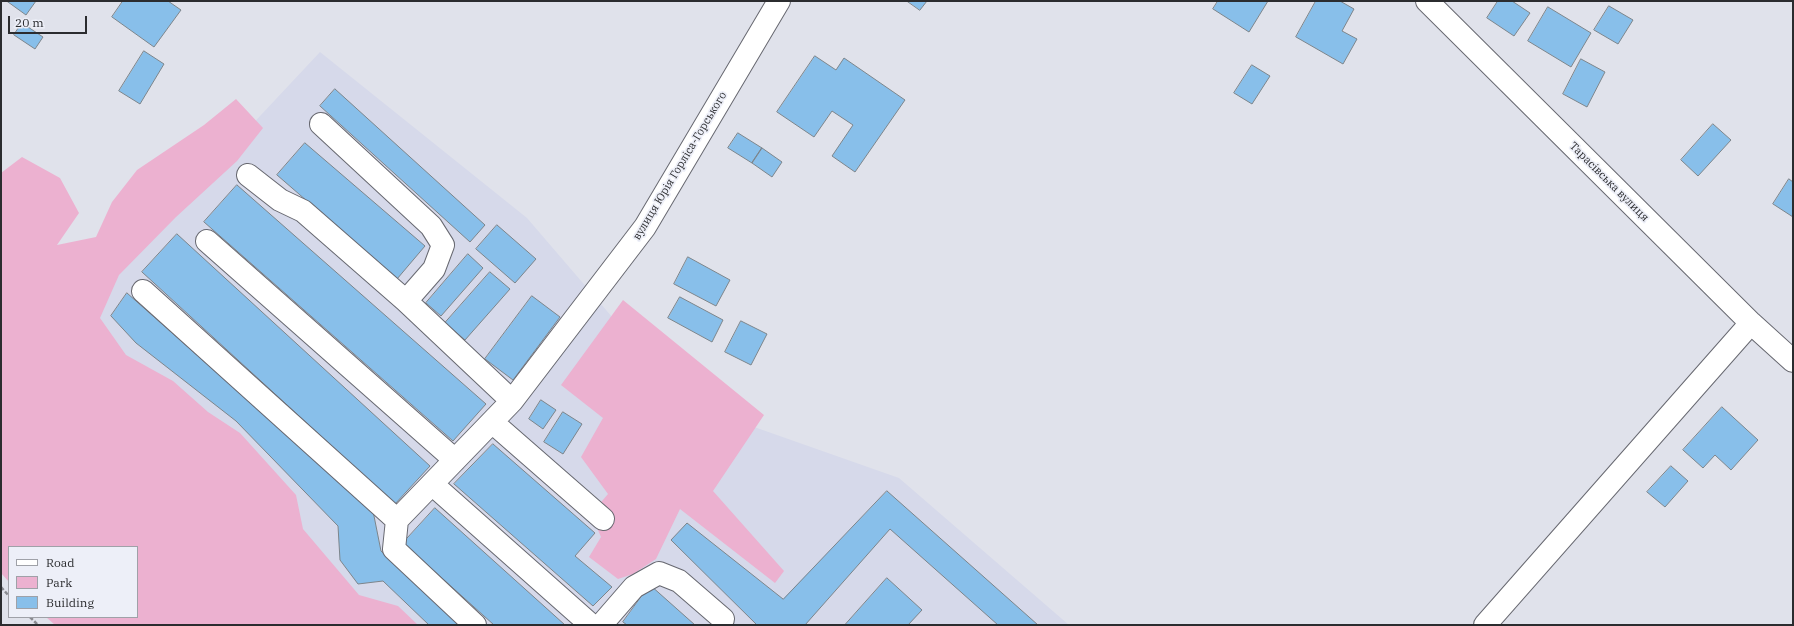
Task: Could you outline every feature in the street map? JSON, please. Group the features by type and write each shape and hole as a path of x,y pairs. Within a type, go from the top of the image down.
{"street":[{"name":"вулиця Юрія Горліса-Горського","path":"397,520 512,401 645,227 779,1"},
{"name":"Тарасівська вулиця","path":"1427,1 1750,323 1793,360"},
{"path":"321,124 431,226 443,245 434,269 406,302"},
{"path":"248,175 280,200 303,211 406,302 512,401"},
{"path":"207,241 455,460"},
{"path":"144,291 397,520 394,549 475,625"},
{"path":"1485,625 1750,323"},
{"path":"492,422 602,519"},
{"path":"432,484 591,625"},
{"path":"601,625 634,587 659,573 679,581 723,619"}],"shaded area":[{"path":"320,52 527,218 686,403 899,478 1069,625 381,625 68,321"}],"green space":[{"path":"236,99 263,128 237,161 176,217 119,275 100,318 126,355 173,381 208,412 240,433 296,495 303,529 359,595 398,606 418,625 55,625 47,618 138,618 138,546 8,546 8,581 1,573 1,173 22,157 60,178 79,213 57,245 96,237 112,202 137,170 204,125"},
{"path":"623,300 764,415 713,491 784,571 775,583 680,509 656,559 633,574 618,579 589,557 601,537 591,514 608,494 581,457 603,418 561,385"}],"building":[{"path":"36,1 26,15 8,2"},
{"path":"123,1 168,1 181,10 154,47 112,17"},
{"path":"907,1 927,1 920,10"},
{"path":"1218,1 1268,1 1249,32 1213,9"},
{"path":"1316,1 1340,1 1354,9 1342,31 1357,39 1343,64 1296,37"},
{"path":"1498,1 1512,1 1530,13 1514,36 1487,18"},
{"path":"1609,6 1633,20 1618,44 1594,30"},
{"path":"1548,7 1591,33 1571,67 1528,41"},
{"path":"22,23 43,37 35,49 14,35"},
{"path":"144,51 164,64 140,104 119,91"},
{"path":"815,56 836,70 844,58 905,100 855,172 832,156 853,125 832,111 814,137 777,112"},
{"path":"1581,59 1605,72 1587,107 1563,94"},
{"path":"1252,65 1270,76 1252,104 1234,93"},
{"path":"335,89 485,225 470,242 320,106"},
{"path":"1713,124 1731,140 1698,176 1681,160"},
{"path":"738,133 762,148 752,163 728,148"},
{"path":"305,143 425,246 397,279 277,175"},
{"path":"762,148 782,162 772,177 752,163"},
{"path":"1789,179 1793,182 1793,217 1773,204"},
{"path":"237,185 486,404 453,441 204,222"},
{"path":"497,225 536,259 515,283 476,249"},
{"path":"177,234 430,466 395,504 142,272"},
{"path":"468,254 483,268 441,316 426,303"},
{"path":"688,257 730,280 716,306 674,284"},
{"path":"490,272 510,289 465,340 445,323"},
{"path":"127,293 373,511 381,551 459,625 429,625 383,581 358,584 340,560 338,526 236,421 136,343 111,316"},
{"path":"532,296 560,317 513,380 485,359"},
{"path":"680,297 723,320 712,342 668,318"},
{"path":"741,321 767,334 751,365 725,352"},
{"path":"541,400 556,410 543,429 529,419"},
{"path":"1722,407 1758,440 1731,470 1715,455 1703,468 1683,450"},
{"path":"563,412 582,424 563,454 544,442"},
{"path":"493,444 595,533 575,556 612,587 593,606 454,484"},
{"path":"1671,466 1688,481 1665,507 1647,492"},
{"path":"887,491 1038,625 998,625 890,529 805,625 757,625 671,540 687,523 783,599"},
{"path":"435,508 565,625 494,625 403,543"},
{"path":"887,578 922,610 908,625 845,625"},
{"path":"650,585 695,625 627,625 623,622"}]}
